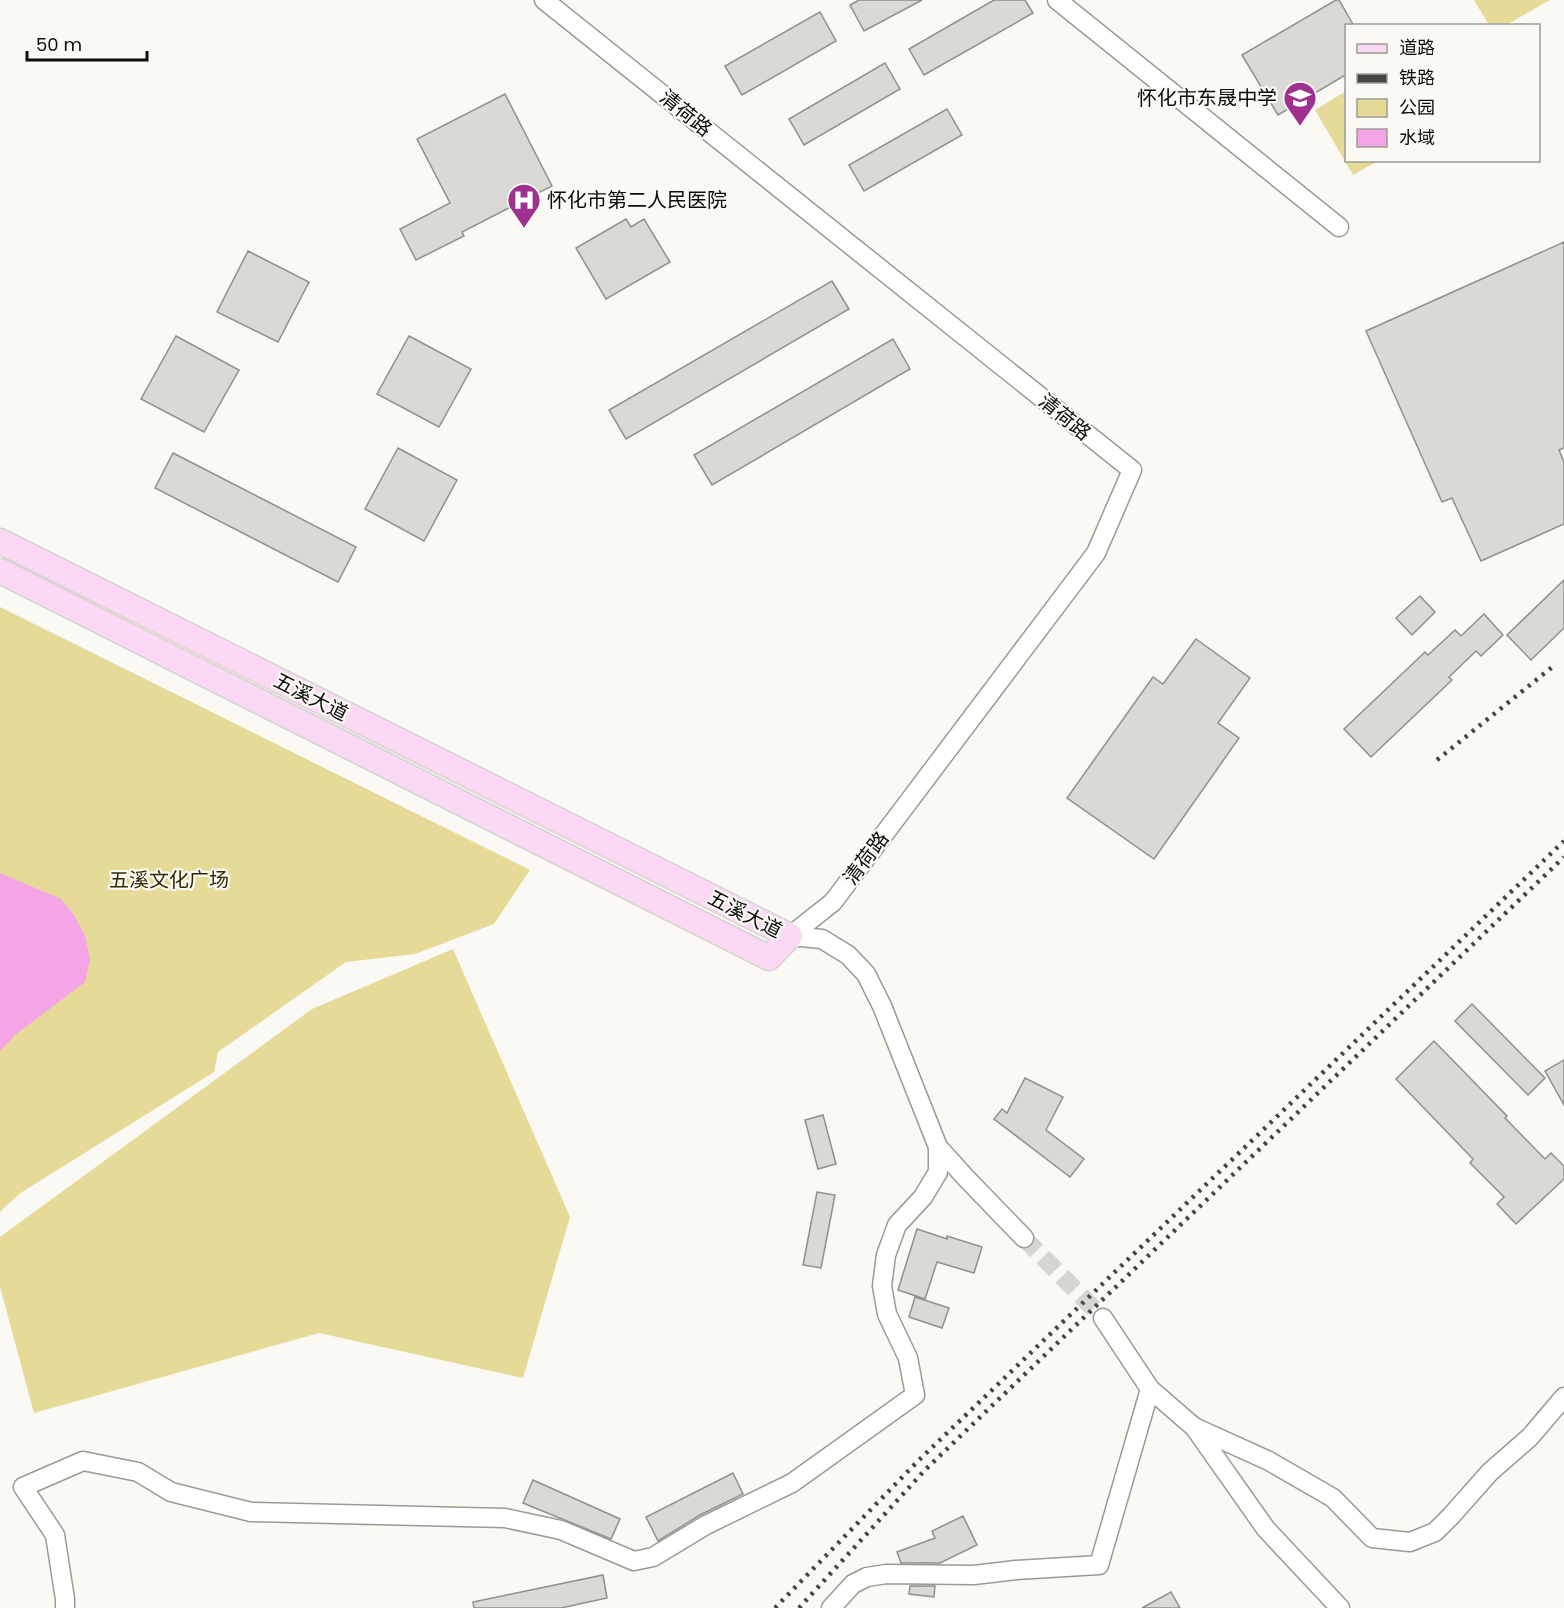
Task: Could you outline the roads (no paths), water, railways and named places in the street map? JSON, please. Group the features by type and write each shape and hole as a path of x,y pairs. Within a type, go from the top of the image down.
{"main road":[{"name":"五溪大道","path":"0,541 790,936 769,958 0,571"}],"street":[{"name":"清荷路","path":"544,0 1132,470 1096,553 833,902 790,936"},
{"path":"1057,0 1339,227"},
{"path":"790,936 822,939 848,955 866,974 882,1006 938,1147 1024,1238"},
{"path":"65,1608 55,1535 23,1487 83,1461 138,1472 171,1492 252,1512 505,1518 561,1530 634,1561 653,1557 706,1525 792,1482 915,1395 908,1358 886,1314 882,1286 886,1255 897,1225 923,1197 938,1172 938,1147"},
{"path":"1103,1318 1150,1389 1194,1427 1266,1528 1340,1608"},
{"path":"831,1608 853,1584 867,1577 886,1574 974,1575 1099,1565 1150,1389"},
{"path":"1194,1427 1269,1461 1333,1498 1372,1538 1410,1542 1435,1532 1490,1472 1530,1437 1564,1397"}],"water":[{"path":"0,873 61,899 74,915 85,936 90,959 85,982 15,1035 0,1051"}],"tunnel":[{"path":"1024,1238 1103,1318"}],"railway":[{"path":"1437,760 1556,664"},
{"path":"775,1608 919,1460 1564,841"},
{"path":"799,1608 925,1470 1564,857"}],"place":[{"name":"怀化市东晟中学","path":"1300,127"},
{"name":"怀化市第二人民医院","path":"524,229"}],"park label":[{"name":"五溪文化广场","path":"169,880"}]}
